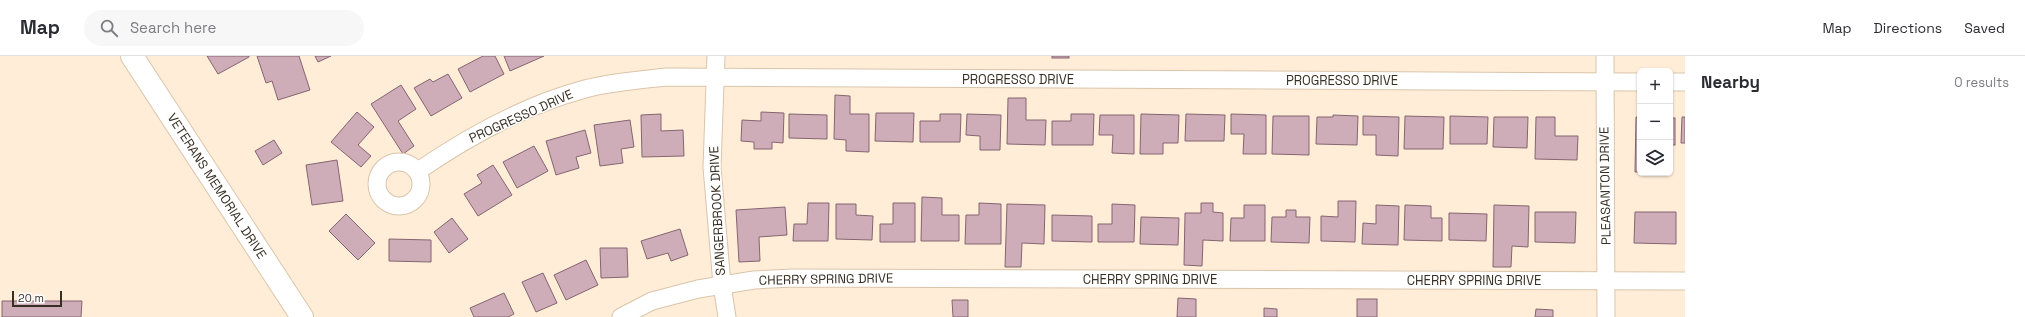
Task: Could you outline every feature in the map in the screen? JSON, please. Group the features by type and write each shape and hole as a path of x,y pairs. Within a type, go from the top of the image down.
{"main road":[{"name":"VETERANS MEMORIAL DRIVE","path":"132,56 302,317"}],"street":[{"name":"SANGERBROOK DRIVE","path":"716,56 712,167 722,285 727,317"},
{"name":"PLEASANTON DRIVE","path":"1605,56 1606,317"},
{"name":"PROGRESSO DRIVE","path":"418,171 468,138 498,123 564,95 614,83 667,77 1637,82"},
{"path":"1673,82 1685,82"},
{"name":"CHERRY SPRING DRIVE","path":"621,317 652,301 698,289 754,280 793,278 1685,281"}],"building":[{"path":"207,56 249,56 249,57 218,74"},
{"path":"257,56 299,56 310,90 278,100 272,81 266,83"},
{"path":"315,56 331,56 318,62"},
{"path":"483,56 495,56 504,74 470,92 458,69"},
{"path":"504,56 544,56 510,71"},
{"path":"1052,56 1069,56 1069,58 1052,58"},
{"path":"448,74 462,98 431,116 414,88 430,79 433,82"},
{"path":"401,85 416,109 398,121 414,146 403,154 371,104"},
{"path":"835,95 850,96 850,114 869,114 869,152 846,151 846,140 834,139"},
{"path":"1008,98 1026,98 1026,120 1046,120 1045,145 1007,144"},
{"path":"357,112 374,127 358,145 371,156 361,167 331,142"},
{"path":"761,112 784,113 783,143 772,142 772,149 754,149 754,142 741,141 742,120 761,121"},
{"path":"876,113 914,113 913,142 875,141"},
{"path":"661,114 661,131 683,130 684,156 642,157 641,115"},
{"path":"789,114 827,115 827,139 789,138"},
{"path":"940,114 961,114 960,142 920,142 920,121 940,121"},
{"path":"967,114 1001,115 1000,150 980,150 980,136 966,135"},
{"path":"1071,114 1094,114 1093,145 1052,145 1052,121 1071,121"},
{"path":"1141,114 1179,115 1178,143 1163,143 1163,154 1140,154"},
{"path":"1186,114 1225,115 1224,141 1185,141"},
{"path":"1231,114 1266,115 1266,154 1243,154 1244,134 1231,134"},
{"path":"1100,115 1134,115 1134,154 1112,153 1113,135 1099,135"},
{"path":"1333,115 1358,116 1357,145 1316,144 1317,117 1333,117"},
{"path":"1273,116 1309,116 1309,155 1272,154"},
{"path":"1363,116 1399,117 1398,156 1376,155 1376,135 1363,135"},
{"path":"1405,116 1444,117 1443,149 1404,149"},
{"path":"1450,116 1488,117 1487,144 1450,144"},
{"path":"1494,117 1528,117 1527,148 1493,147"},
{"path":"1536,117 1555,117 1555,136 1578,136 1577,160 1535,159"},
{"path":"1636,117 1637,117 1637,172 1635,172"},
{"path":"1682,117 1685,117 1685,143 1681,143"},
{"path":"1673,118 1675,118 1675,145 1673,145"},
{"path":"630,120 634,147 621,149 623,163 600,166 594,125"},
{"path":"585,130 591,153 576,157 579,168 556,175 546,141"},
{"path":"274,140 282,153 263,165 255,151"},
{"path":"534,146 548,171 517,188 503,162"},
{"path":"337,160 343,201 312,205 306,165"},
{"path":"493,165 512,195 478,216 464,194 482,183 477,175"},
{"path":"922,197 942,198 942,215 959,215 959,241 921,241"},
{"path":"1338,201 1356,201 1355,242 1321,241 1321,216 1338,217"},
{"path":"808,203 829,203 828,241 793,241 794,224 807,224"},
{"path":"893,203 915,203 915,242 880,242 880,224 893,224"},
{"path":"979,203 1001,204 1001,244 965,244 966,215 979,215"},
{"path":"1201,203 1213,203 1213,212 1223,213 1223,241 1203,240 1202,266 1184,265 1185,213 1201,213"},
{"path":"836,204 856,204 856,215 873,216 872,240 836,239"},
{"path":"1007,204 1045,205 1044,244 1022,243 1021,267 1005,267"},
{"path":"1112,204 1135,205 1134,242 1098,242 1098,224 1112,224"},
{"path":"1244,205 1265,205 1265,241 1230,241 1231,218 1244,218"},
{"path":"1376,205 1399,206 1398,245 1362,244 1363,223 1376,224"},
{"path":"1405,205 1431,206 1431,218 1442,218 1442,241 1404,240"},
{"path":"1494,205 1529,206 1528,247 1512,246 1511,267 1493,267"},
{"path":"785,207 787,235 759,237 760,261 739,262 736,210"},
{"path":"1286,210 1296,210 1296,217 1310,217 1309,243 1271,242 1272,217 1286,217"},
{"path":"1535,212 1576,212 1575,243 1535,242"},
{"path":"1635,212 1676,212 1676,244 1634,243"},
{"path":"1449,213 1487,214 1486,241 1449,240"},
{"path":"346,214 375,243 358,260 329,231"},
{"path":"1052,215 1092,216 1092,242 1052,241"},
{"path":"1141,217 1179,218 1178,245 1140,244"},
{"path":"452,218 468,239 449,253 434,232"},
{"path":"680,229 688,255 671,261 668,253 647,259 641,241"},
{"path":"389,239 431,240 431,262 389,261"},
{"path":"600,248 627,248 628,277 601,278"},
{"path":"586,260 598,285 566,300 554,275"},
{"path":"543,273 557,303 536,312 522,282"},
{"path":"504,293 514,314 508,317 474,317 470,308"},
{"path":"1178,298 1196,299 1196,317 1177,317"},
{"path":"1357,299 1377,299 1377,317 1357,317"},
{"path":"952,300 968,300 968,317 953,317"},
{"path":"2,301 82,301 81,317 2,317"},
{"path":"1264,308 1277,309 1277,317 1264,317"},
{"path":"1536,309 1553,310 1553,317 1535,317"}]}
